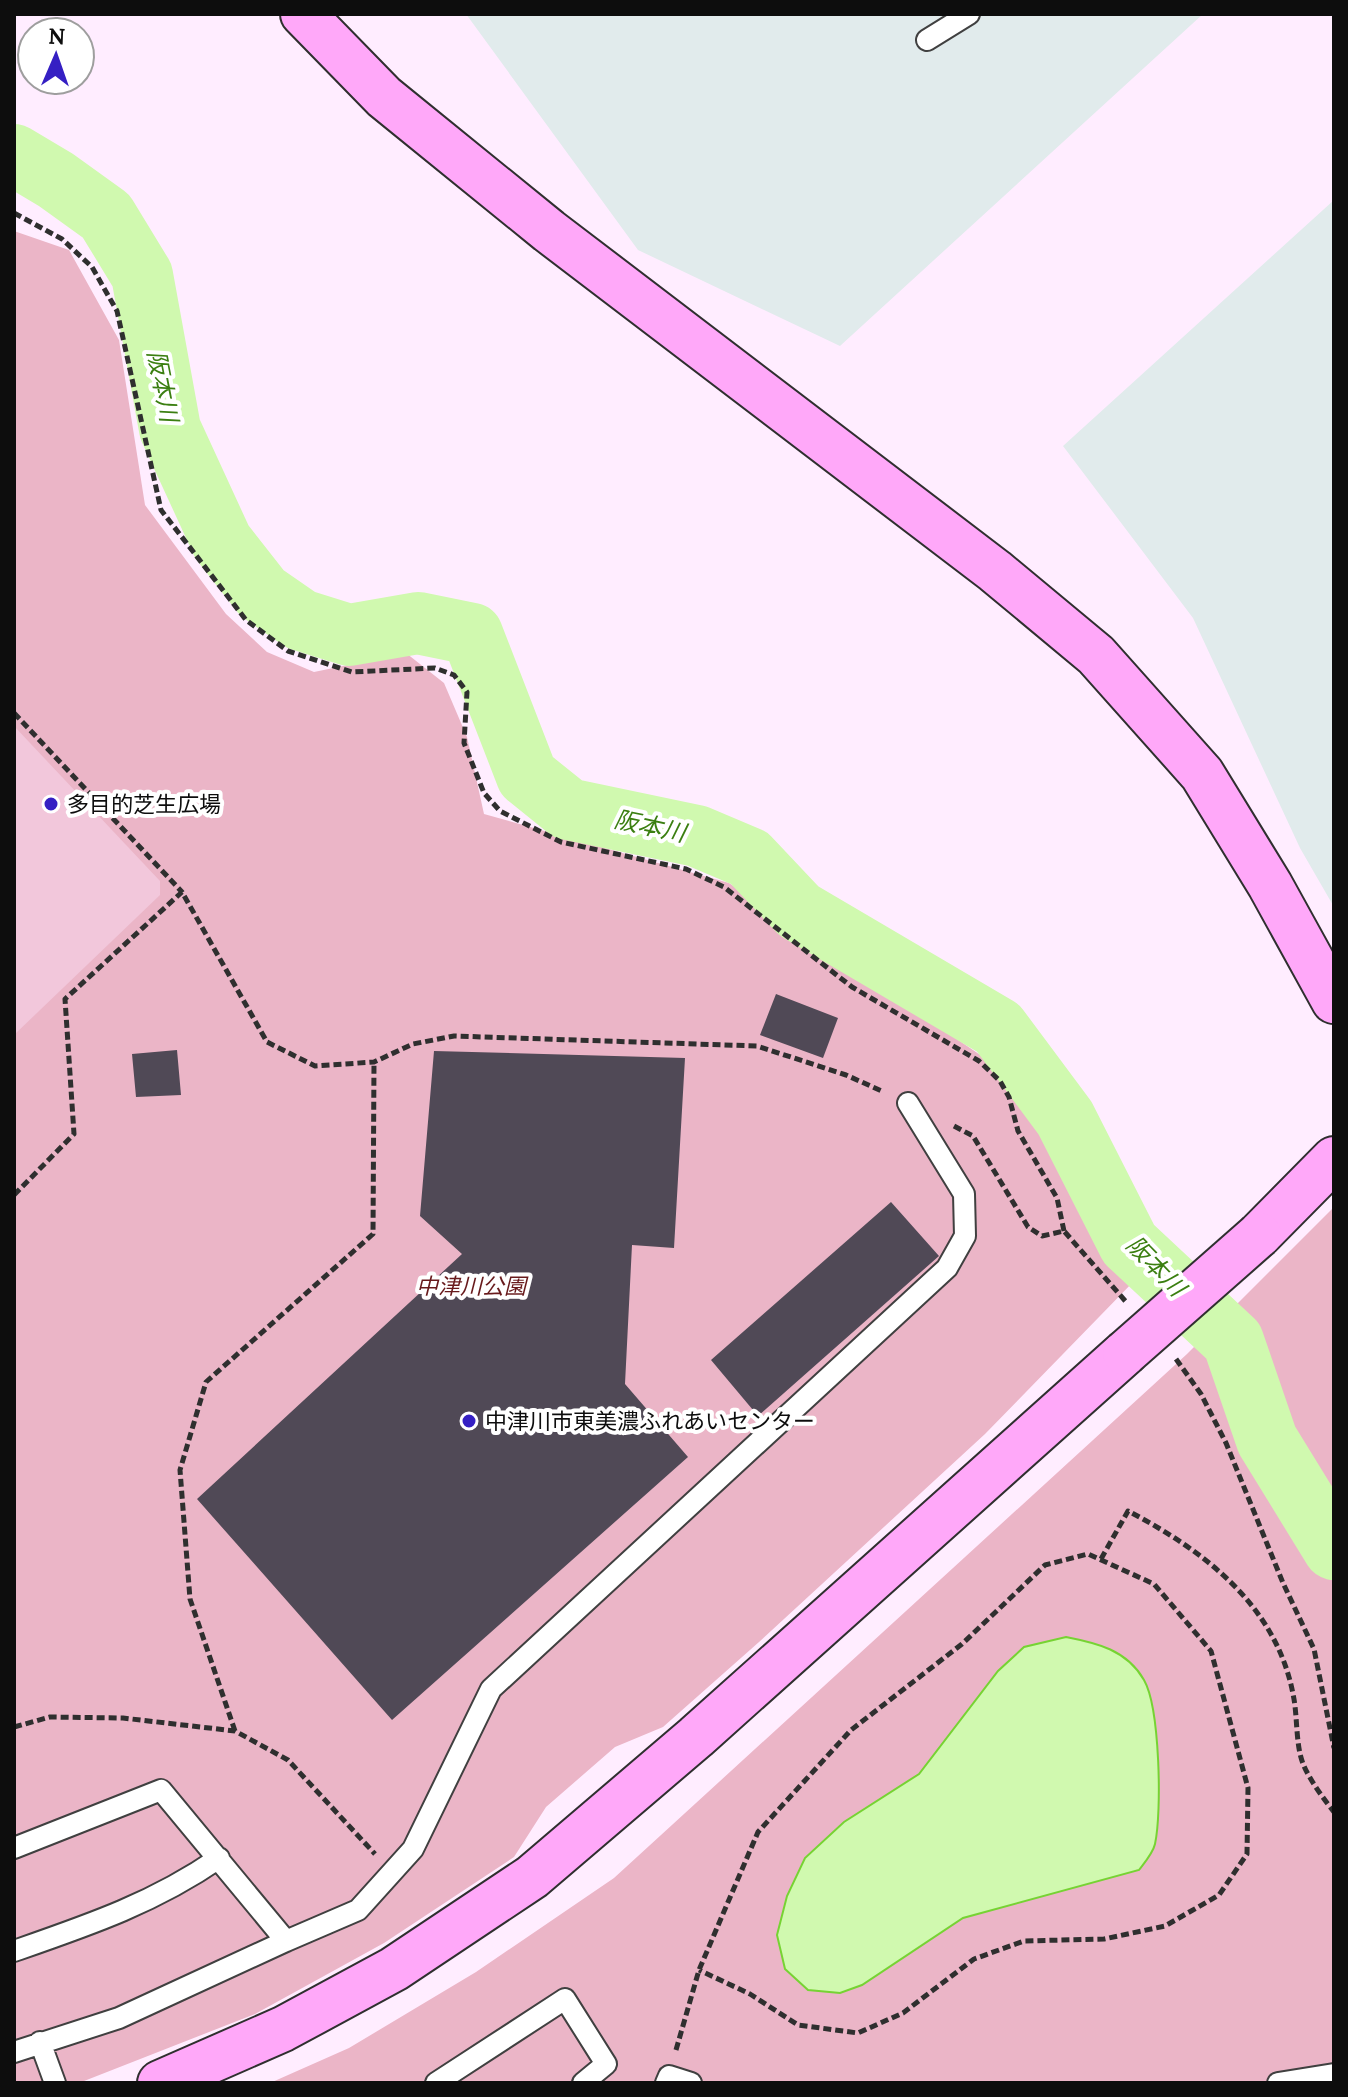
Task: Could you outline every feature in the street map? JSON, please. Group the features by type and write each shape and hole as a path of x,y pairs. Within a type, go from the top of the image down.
{"street":[{"path":"303,14 384,97 514,202 995,571 1096,655 1202,774 1270,885 1334,1001"},
{"path":"160,2083 283,2029 394,1969 532,1877 696,1737 1259,1235 1334,1159"}],"lane":[{"path":"927,40 969,14"},
{"path":"14,2052 119,2018 358,1910 413,1849 491,1689 947,1268 965,1236 964,1194 908,1103"},
{"path":"14,1848 161,1790 286,1941"},
{"path":"14,1951 101,1920 174,1889 219,1858"},
{"path":"436,2083 565,1999 606,2064 583,2083"},
{"path":"40,2042 55,2083"},
{"path":"1278,2083 1334,2074"},
{"path":"668,2080 691,2083"}],"path":[{"path":"14,213 62,239 92,267 117,311 161,510 246,620 288,651 352,672 435,668 454,675 467,692 464,743 484,793 500,811 561,842 686,869 724,887 852,987 979,1061 1000,1081 1009,1097 1018,1131 1057,1198 1064,1231 1142,1338 1187,1371 1226,1443 1283,1583 1314,1649 1334,1748"},
{"path":"14,713 182,892 267,1042 315,1066 374,1062 413,1044 454,1036 757,1046 846,1075 973,1136 1028,1227 1042,1236 1064,1231"},
{"path":"14,1195 74,1134 65,999 182,892"},
{"path":"235,1731 190,1599 180,1470 206,1382 373,1234 374,1062"},
{"path":"1101,1559 1128,1511 1168,1532 1237,1585 1269,1628 1293,1691 1303,1765 1334,1812"},
{"path":"668,2080 699,1970 758,1832 851,1730 962,1644 1045,1565 1088,1554 1154,1584 1211,1651 1248,1788 1247,1854 1219,1895 1165,1926 1104,1939 1024,1941 974,1959 903,2013 858,2033 798,2025 750,1994 699,1970"},
{"path":"14,1727 50,1717 123,1718 235,1731 288,1760 391,1873"}],"shaded area":[{"path":"466,14 1203,14 840,346 638,250"},
{"path":"1334,200 1334,907 1300,848 1193,618 1063,446"},
{"name":"多目的芝生広場","path":"14,726 160,881 160,895 14,1035"},
{"path":"1066,1637 1100,1645 1129,1661 1144,1680 1149,1694 1158,1760 1158,1809 1155,1844 1146,1861 1139,1870 963,1918 862,1985 840,1993 808,1990 785,1969 777,1935 787,1896 805,1858 844,1822 919,1774 998,1671 1024,1647"}],"green space":[{"name":"中津川公園","path":"14,231 69,250 119,340 145,505 226,614 267,652 314,672 406,653 444,683 467,737 484,814 729,883 1008,1074 1136,1279 985,1434 759,1642 663,1727 615,1747 546,1807 514,1857 384,1943 255,2014 79,2083 14,2083"},
{"path":"1334,1207 1334,2083 270,2083 349,2048 476,1972 614,1878 1187,1354"}],"building":[{"path":"776,994 838,1018 823,1058 760,1035"},
{"path":"177,1050 181,1095 136,1097 132,1054"},
{"name":"中津川市東美濃ふれあいセンター","path":"434,1051 685,1058 674,1248 632,1245 625,1384 688,1457 392,1720 197,1499 462,1254 420,1216"},
{"path":"891,1202 939,1256 758,1416 711,1360"}],"waterway":[{"name":"阪本川","path":"14,155 106,216 142,275 170,429 222,542 262,593 301,620 349,635 418,623 472,634 527,776 568,809 697,836 749,858 799,911 998,1028 1065,1118 1129,1244 1233,1341 1267,1440 1334,1549"}],"place":[{"name":"多目的芝生広場","path":"51,804"},
{"name":"中津川市東美濃ふれあいセンター","path":"469,1421"}]}
